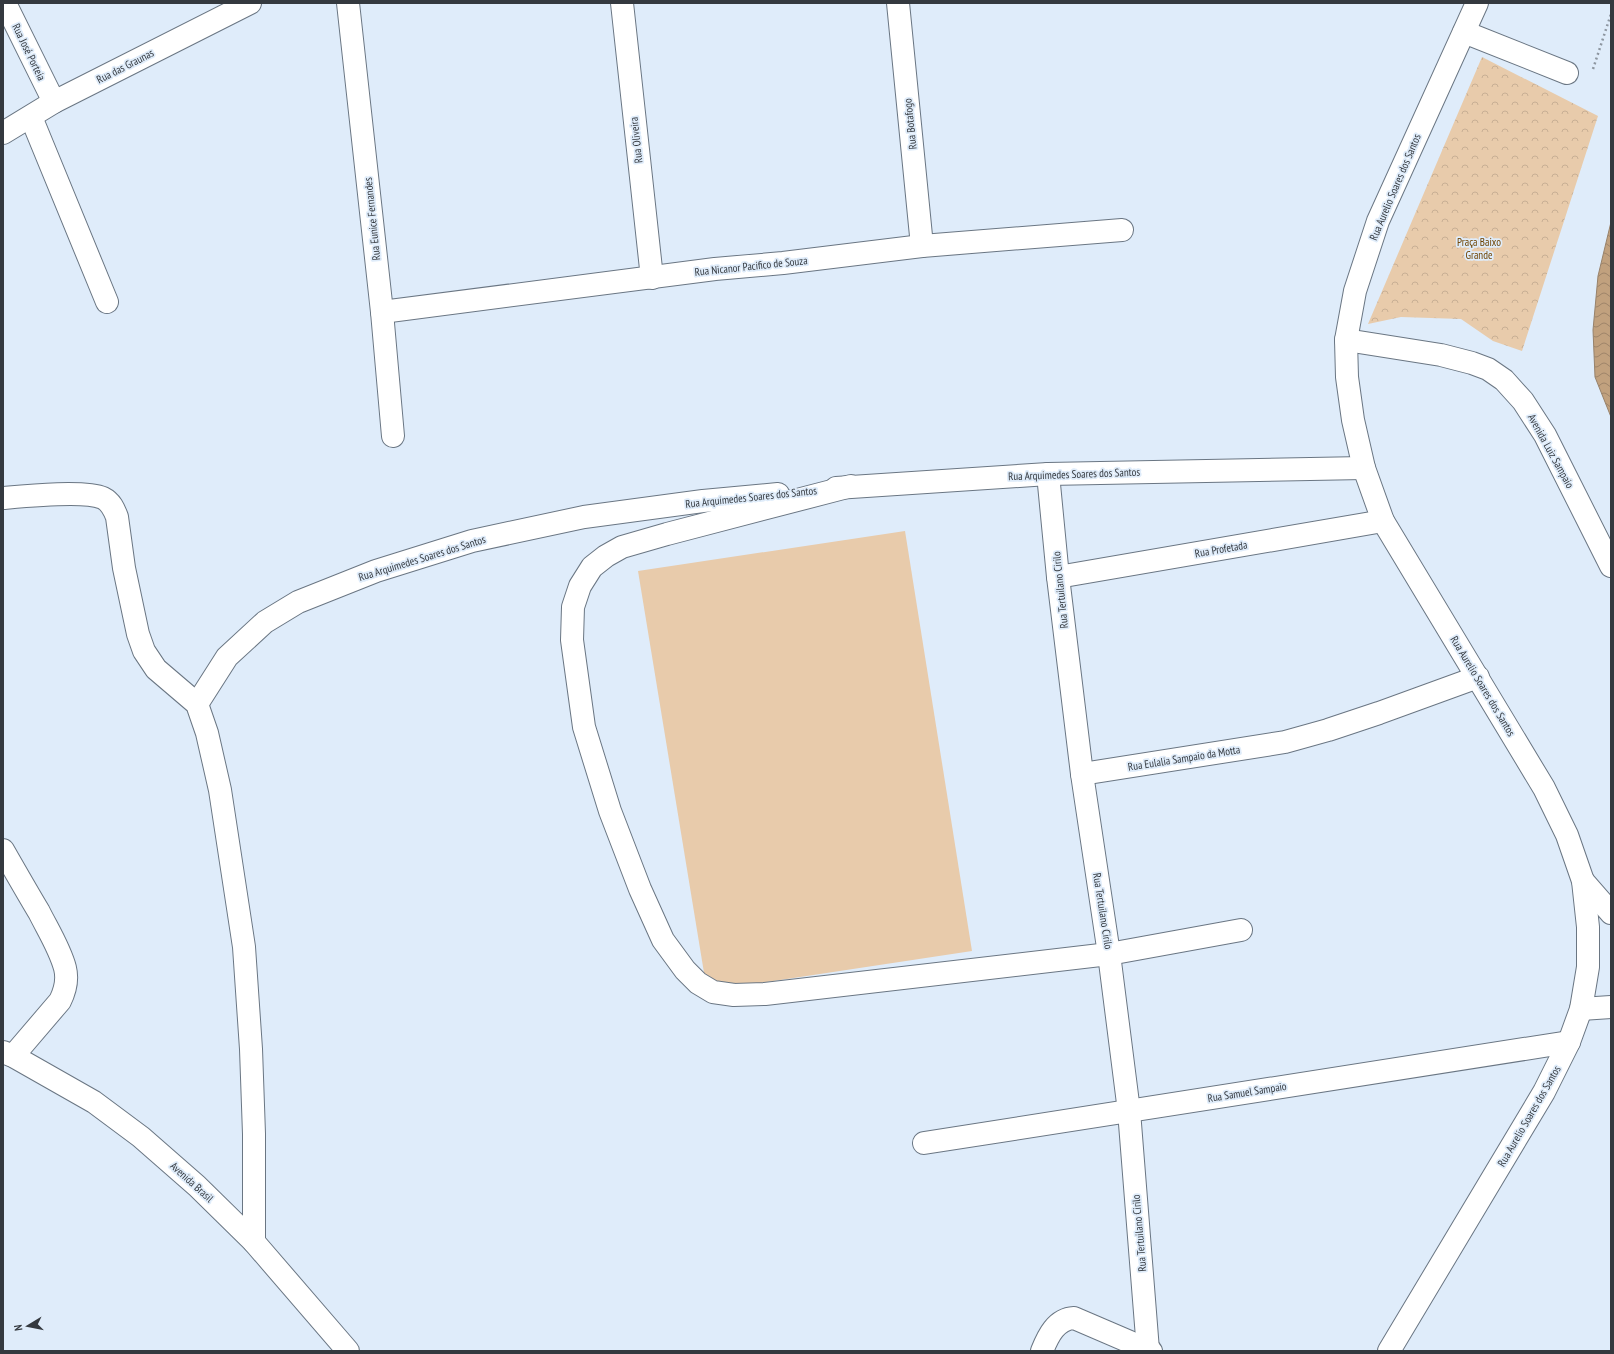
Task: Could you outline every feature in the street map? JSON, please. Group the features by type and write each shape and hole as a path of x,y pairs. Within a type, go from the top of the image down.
{"street":[{"name":"Rua José Porteia","path":"5,3 54,102"},
{"name":"Rua das Graunas","path":"3,133 54,102 250,3"},
{"name":"Rua Eunice Fernandes","path":"348,3 382,312 393,436"},
{"name":"Rua Oliveira","path":"622,3 652,278"},
{"name":"Rua Botafogo","path":"898,3 922,246"},
{"name":"Rua Aurelio Soares dos Santos","path":"1389,1351 1544,1092 1569,1042 1581,1009 1588,967 1588,927 1583,881 1567,836 1544,788 1383,521 1364,468 1353,420 1348,384 1346,340 1354,291 1378,221 1477,3"},
{"path":"1464,32 1567,73"},
{"path":"31,116 107,302"},
{"name":"Rua Nicanor Pacifico de Souza","path":"382,312 715,269 922,246 1122,230"},
{"name":"Avenida Luiz Sampaio","path":"1346,340 1441,355 1488,369 1504,380 1523,401 1545,435 1611,566"},
{"name":"Rua Arquimedes Soares dos Santos","path":"196,704 227,656 264,622 298,602 376,571 472,541 584,517 703,501 851,486 1048,474 1364,468"},
{"name":"Rua Tertuilano Cirilo","path":"1048,474 1058,577 1082,774 1109,954 1130,1111 1149,1350"},
{"path":"851,486 622,547 606,556 592,568 580,586 573,607 572,640 584,727 610,811 640,889 663,940 685,970 698,983 713,992 734,995 765,994 1109,954 1240,930"},
{"path":"3,498 82,494 103,498 109,502 114,508 118,517 132,608 138,634 144,651 156,669 196,704 207,733 220,790 244,947 251,1049 254,1126 254,1242"},
{"name":"Rua Profetada","path":"1058,577 1383,521"},
{"name":"Rua Eulalia Sampaio da Motta","path":"1082,774 1285,742 1328,730 1379,713 1478,677"},
{"path":"3,850 48,928 61,955 66,969 67,980 65,991 60,1001 8,1054"},
{"path":"1583,881 1611,913"},
{"path":"1581,1009 1611,1007"},
{"name":"Rua Samuel Sampaio","path":"924,1143 1569,1042"},
{"name":"Avenida Brasil","path":"8,1054 94,1102 141,1137 197,1186 254,1242 348,1351"},
{"path":"1042,1351 1050,1333 1062,1321 1070,1318 1078,1318 1149,1350"}],"path":[{"path":"1567,73 1594,68 1611,14"}],"green space":[{"name":"Praça Baixo Grande","path":"1482,57 1598,116 1522,351 1493,341 1461,319 1401,317 1368,324"},
{"path":"905,531 972,951 707,991 638,571"}],"water":[{"path":"1611,222 1611,417 1595,377 1593,330 1598,276"}]}
